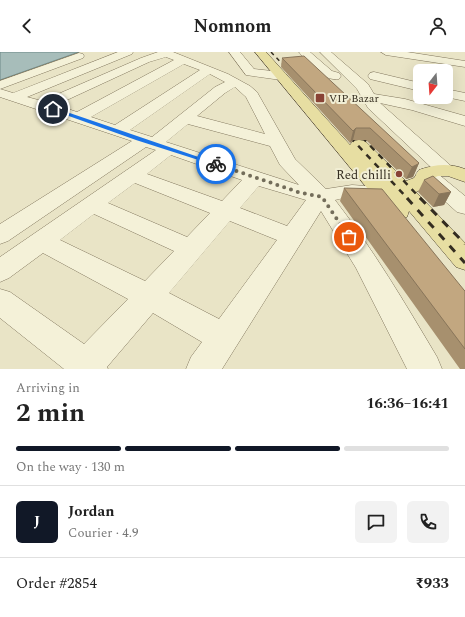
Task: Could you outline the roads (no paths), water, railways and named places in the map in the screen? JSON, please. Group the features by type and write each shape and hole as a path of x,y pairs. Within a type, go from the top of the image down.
{"main road":[{"path":"260,52 281,76 393,191 465,260"},
{"path":"270,52 393,191 412,228"},
{"path":"393,191 421,182 435,171 454,171 465,176"}],"street":[{"path":"0,85 90,52"},
{"path":"7,95 85,69 128,52"},
{"path":"304,52 338,64 363,87 368,98 435,171 465,207"},
{"path":"386,52 465,64"},
{"path":"43,106 145,60 176,54 211,65 235,64 281,76"},
{"path":"78,118 138,85 176,54"},
{"path":"322,58 328,74 350,75"},
{"path":"60,63 112,76 138,85 166,98 190,114 278,144"},
{"path":"0,235 155,144 190,114 235,64"},
{"path":"235,64 246,88 252,95 278,144 294,170 322,197 349,237 425,369"},
{"path":"117,131 211,65"},
{"path":"374,76 413,85"},
{"path":"453,94 465,97"},
{"path":"7,95 298,192 322,197"},
{"path":"368,98 386,99 411,104 465,121"},
{"path":"0,270 133,175 155,144"},
{"path":"133,175 293,237"},
{"path":"0,301 87,368 148,296 256,177"},
{"path":"203,369 317,200 329,194 393,191"},
{"path":"92,204 191,249"},
{"path":"41,241 148,296 224,338"}],"water":[{"path":"0,52 79,52 0,80"}],"railway":[{"path":"271,52 290,72"},
{"path":"345,132 350,137"},
{"path":"357,132 362,137"},
{"path":"350,137 408,199"},
{"path":"362,137 421,199"},
{"path":"407,198 465,263"},
{"path":"420,198 465,244"}],"place":[{"name":"VIP Bazar","path":"320,98"},
{"name":"Red chilli","path":"399,174"}]}
